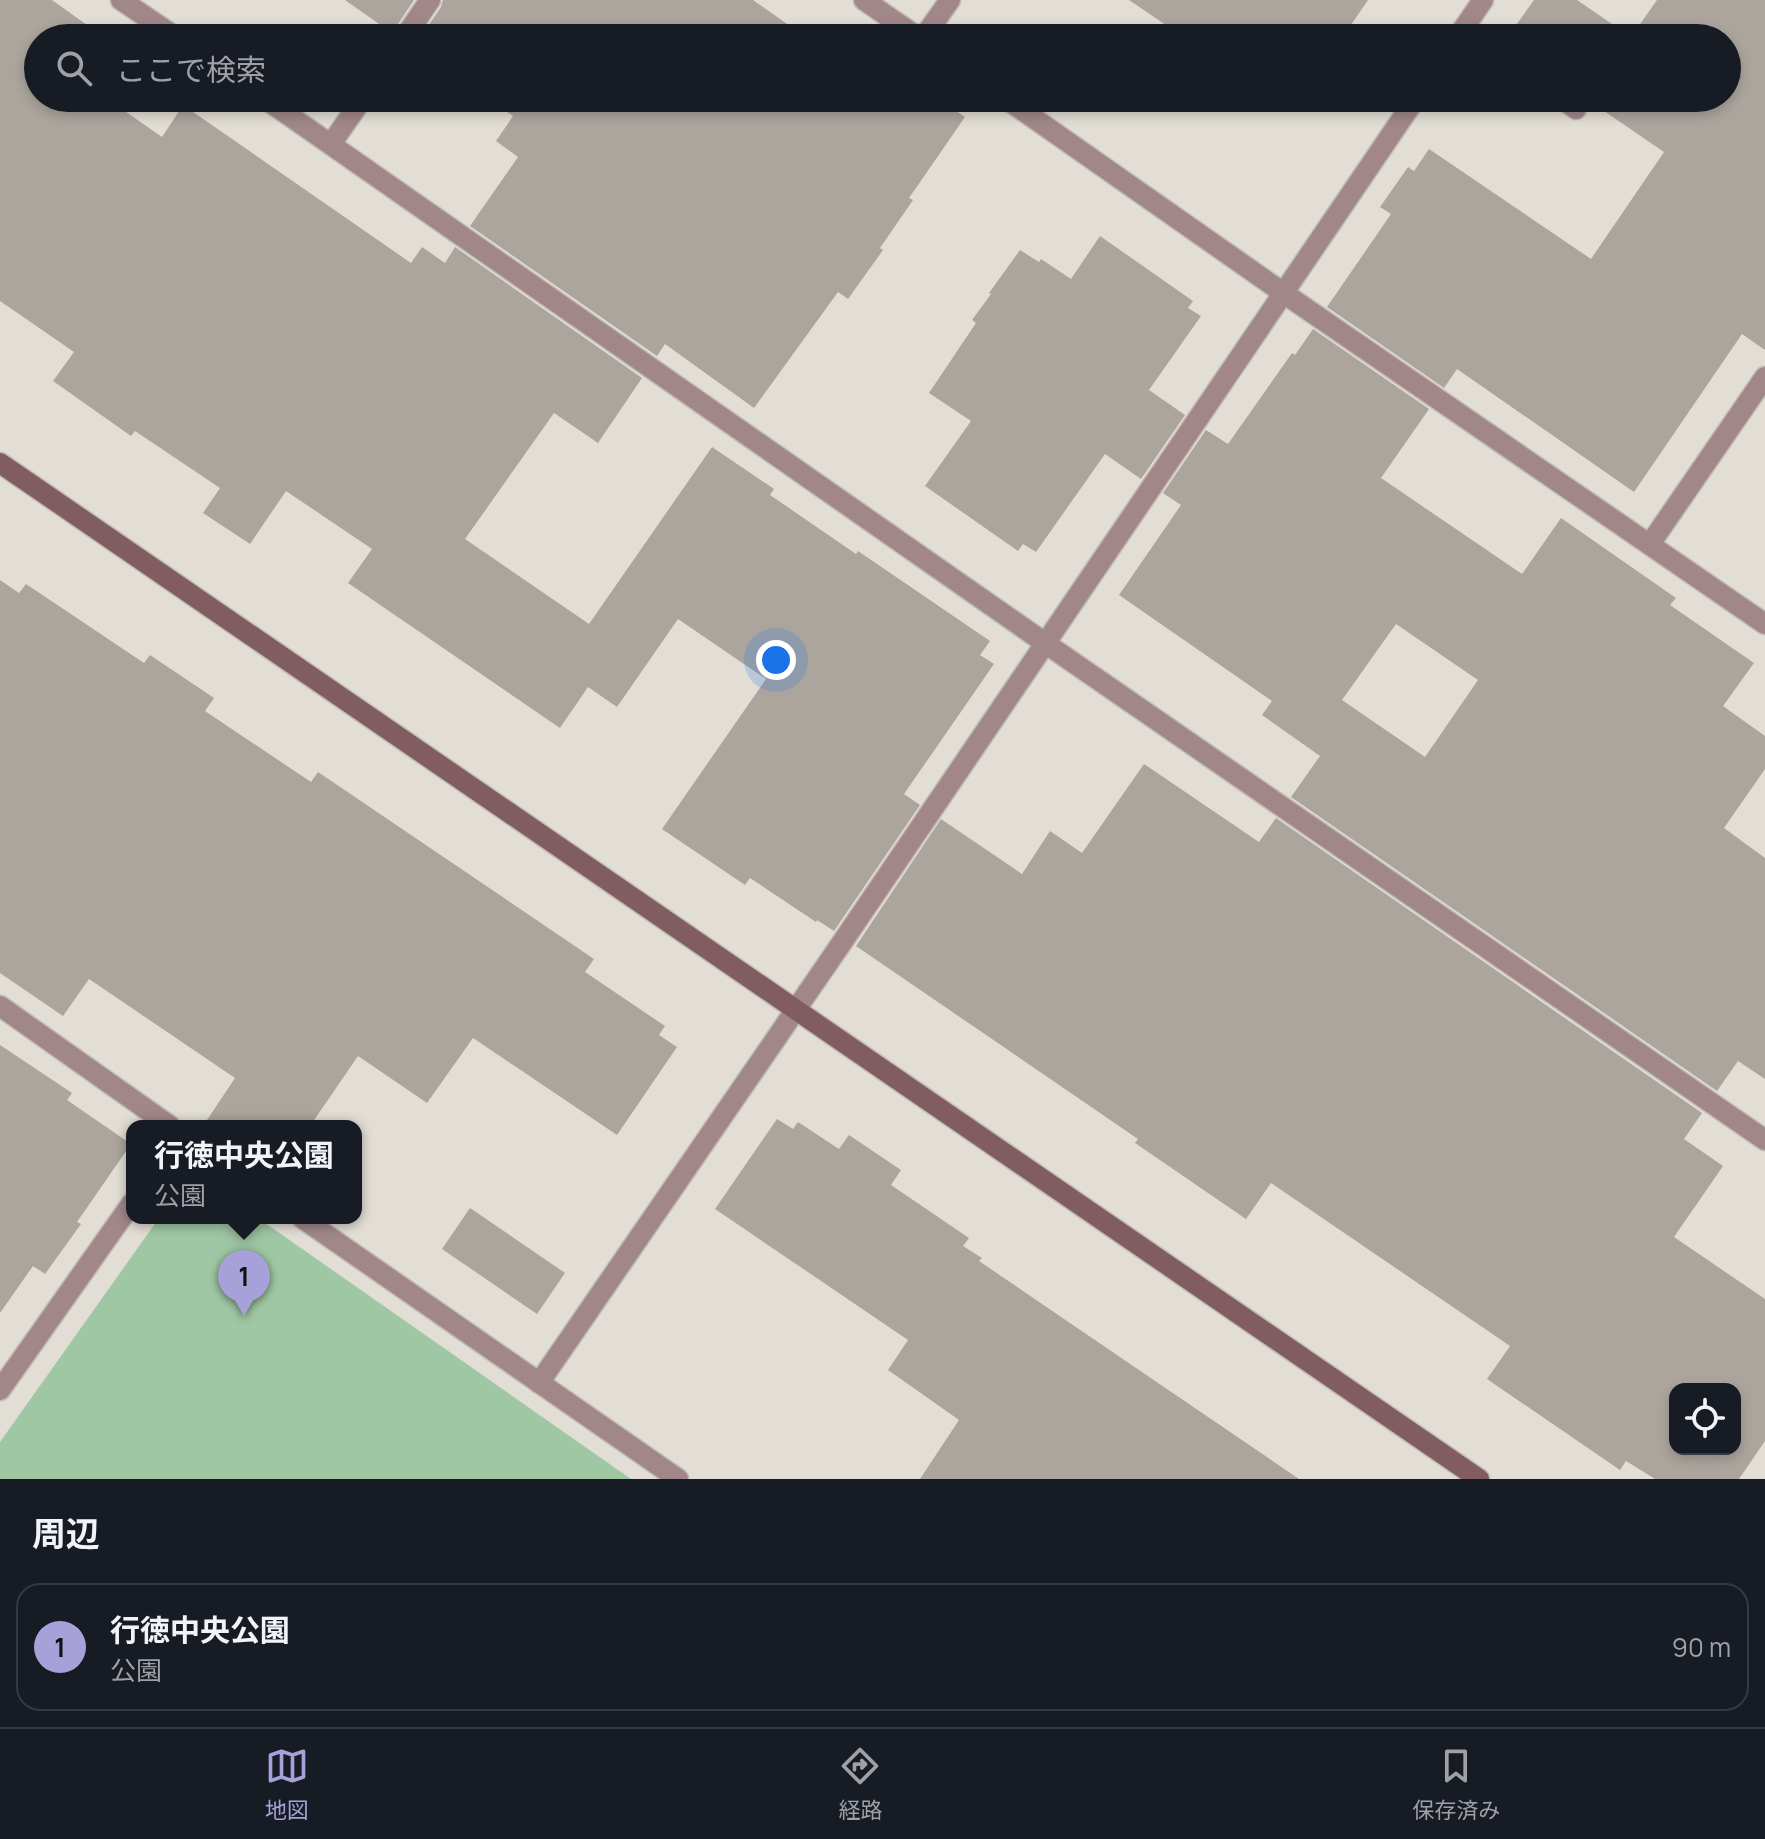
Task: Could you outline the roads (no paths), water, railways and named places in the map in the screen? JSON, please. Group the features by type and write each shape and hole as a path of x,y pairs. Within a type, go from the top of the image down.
{"street":[{"path":"121,0 156,24"},
{"path":"414,24 430,0"},
{"path":"864,0 900,24"},
{"path":"932,24 950,0"},
{"path":"1471,24 1483,0"},
{"path":"284,112 1765,1140"},
{"path":"331,144 353,112"},
{"path":"1025,112 1765,624"},
{"path":"539,1383 1406,112"},
{"path":"1650,544 1765,377"},
{"path":"0,463 1479,1479"},
{"path":"0,1006 162,1120"},
{"path":"0,1390 126,1212"},
{"path":"311,1224 678,1479"}],"place":[{"name":"行徳中央公園","path":"244,1316"}]}
